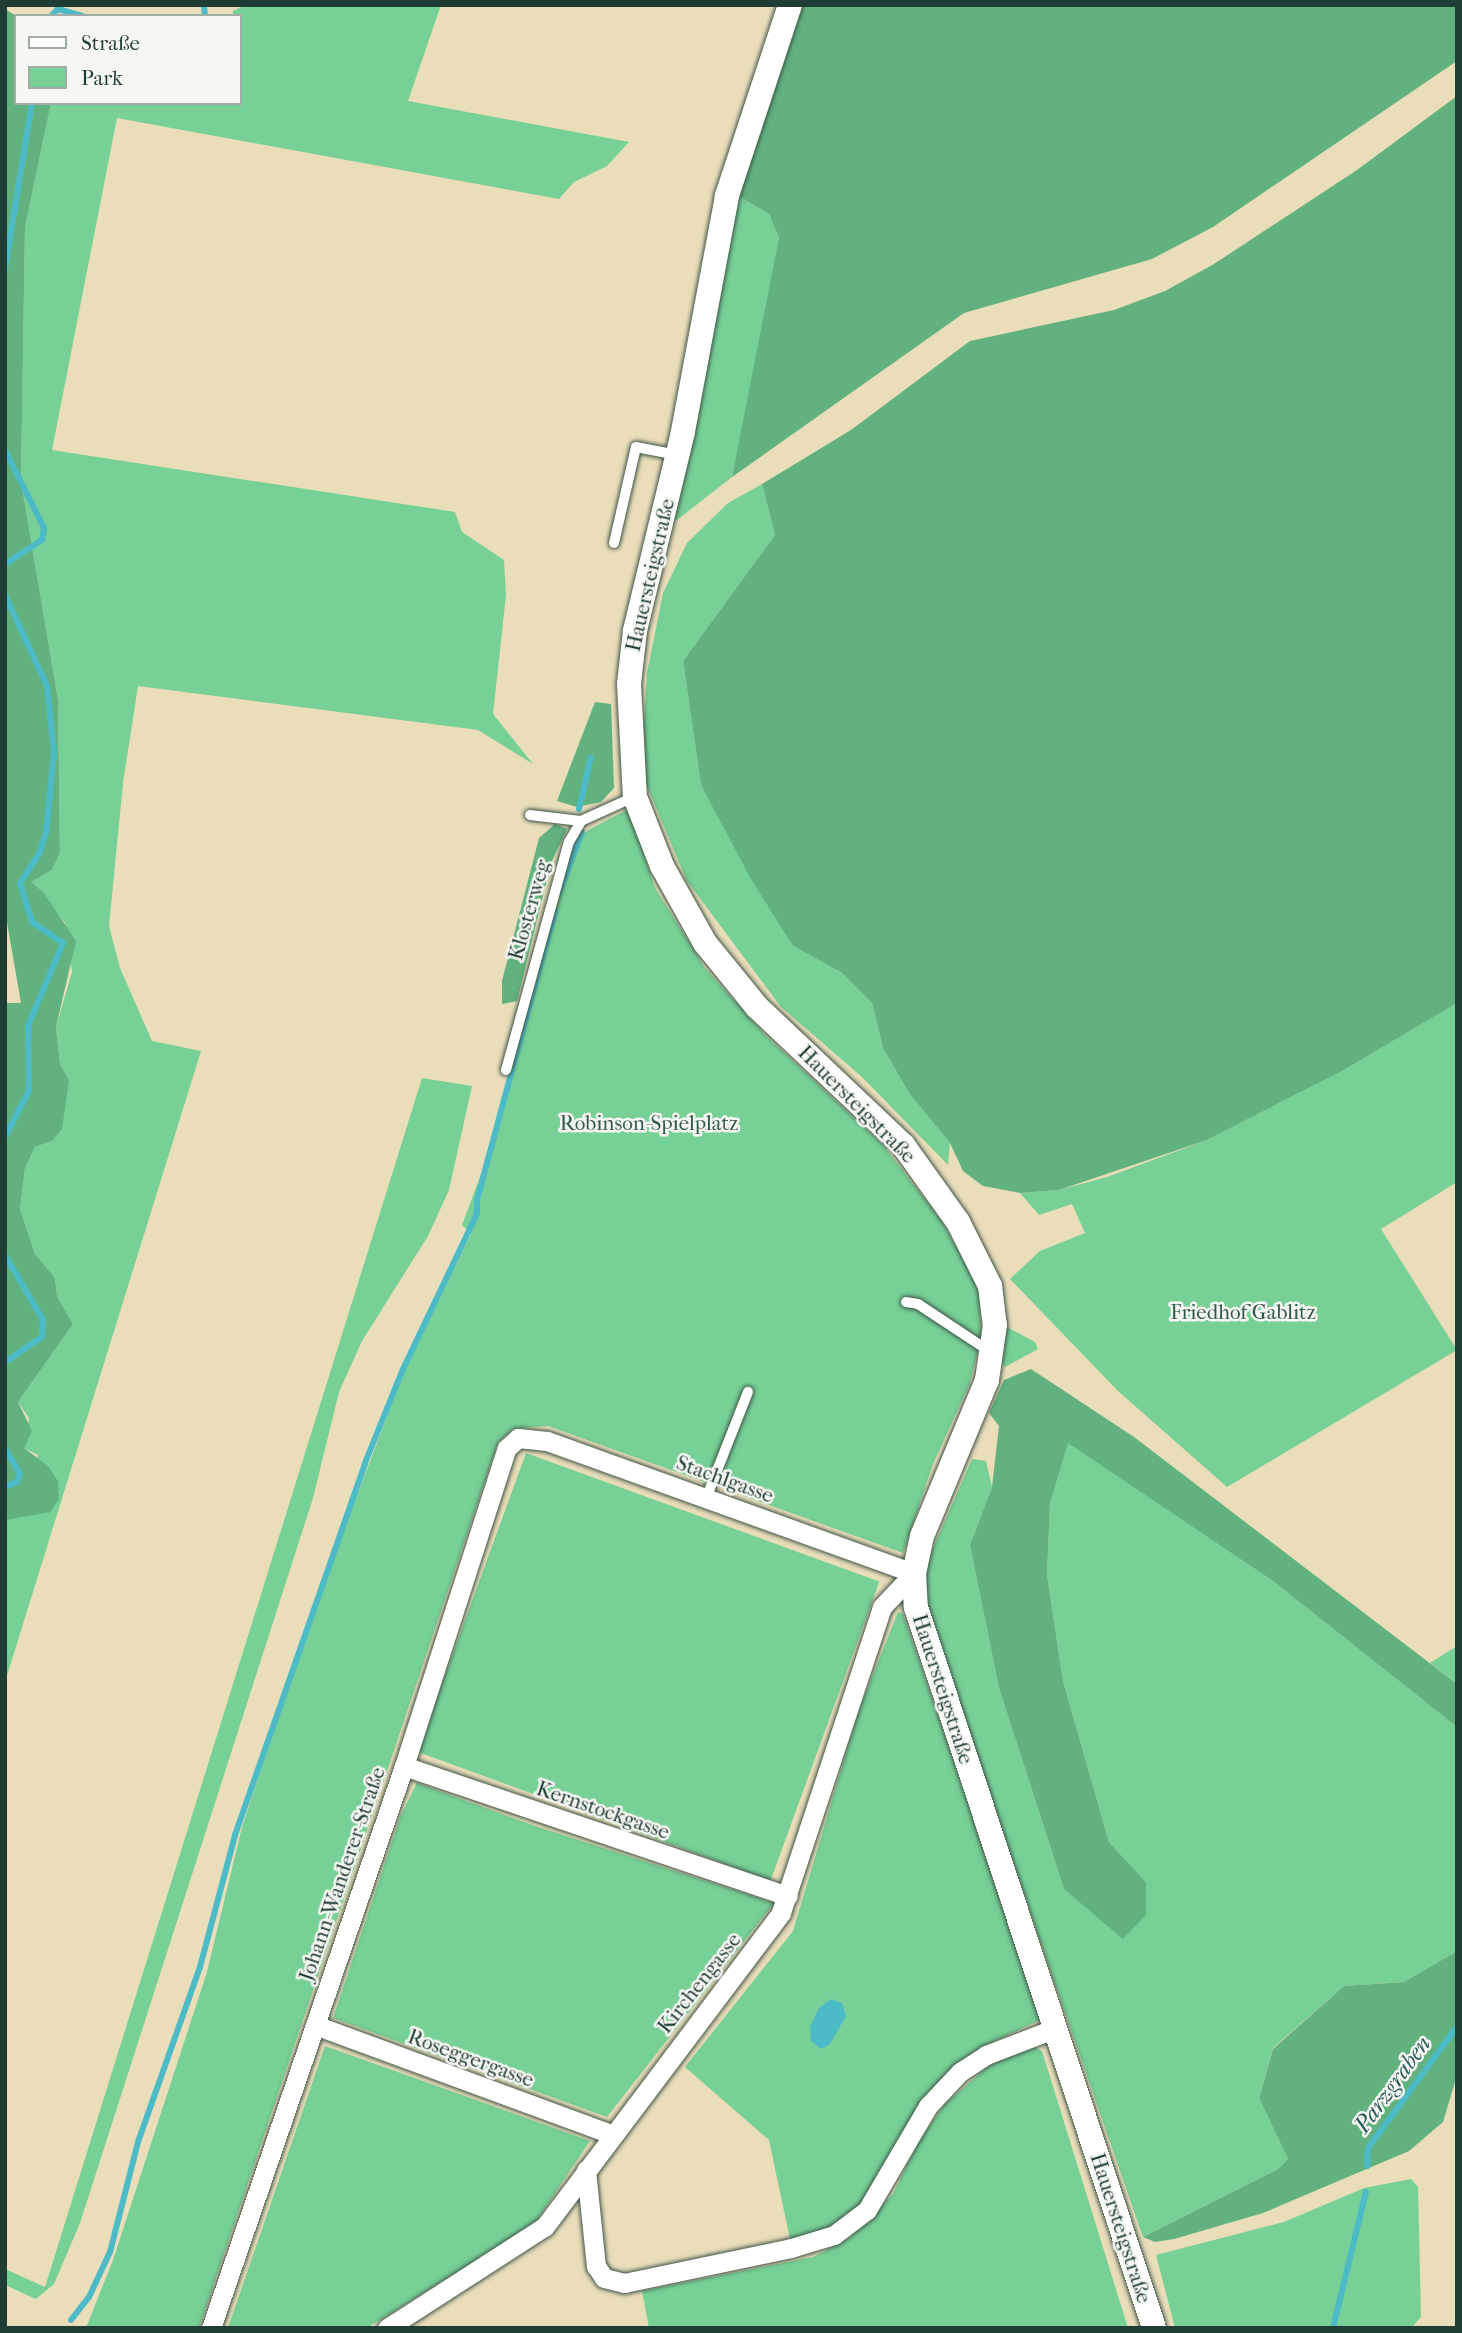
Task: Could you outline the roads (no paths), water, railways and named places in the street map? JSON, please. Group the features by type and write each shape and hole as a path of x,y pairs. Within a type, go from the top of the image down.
{"street":[{"name":"Hauersteigstraße","path":"790,5 727,196 678,456 631,659 629,729 635,796 673,888 725,970 757,1007 903,1145 958,1222 979,1259 995,1304 992,1353 987,1380 932,1506 914,1573 920,1623 1154,2328"},
{"name":"Stachlgasse","path":"518,1438 547,1441 707,1496 914,1573"},
{"name":"Johann-Wanderer-Straße","path":"211,2328 404,1766 507,1448 518,1438"},
{"name":"Kirchengasse","path":"387,2328 533,2237 569,2198 611,2134 774,1922 788,1896 882,1607 914,1573"},
{"name":"Kernstockgasse","path":"404,1766 788,1896"},
{"name":"Roseggergasse","path":"314,2025 611,2134"},
{"path":"586,2171 596,2266 604,2278 624,2283 791,2248 834,2235 867,2210 928,2106 960,2072 986,2055 1056,2028"}],"lane":[{"path":"614,543 636,447 678,456"},
{"path":"530,815 581,821 635,796"},
{"name":"Klosterweg","path":"506,1070 553,891 581,821"},
{"path":"906,1302 918,1304 992,1353"},
{"path":"707,1496 748,1392"}],"water":[{"path":"831,1999 842,2003 846,2016 830,2044 821,2049 811,2041 810,2027 819,2008"}],"waterway":[{"path":"204,5 205,14"},
{"path":"53,14 58,9 75,14"},
{"path":"5,269 32,105"},
{"path":"5,450 44,528 42,540 5,564"},
{"path":"5,595 47,686 54,753 46,833 39,854 20,883 32,922 63,943 28,1026 29,1091 5,1137"},
{"path":"579,809 591,757"},
{"path":"559,893 582,832"},
{"path":"71,2320 89,2297 110,2252 138,2142 200,1967 235,1835 365,1463 403,1369 477,1214 477,1200 555,910"},
{"path":"5,1255 43,1320 42,1337 5,1362"},
{"path":"5,1448 20,1474 17,1482 5,1487"},
{"name":"Parzgraben","path":"1367,2166 1368,2148 1457,2027"},
{"name":"Parzgraben","path":"1333,2328 1366,2192"}],"park label":[{"name":"Robinson-Spielplatz","path":"649,1123"},
{"name":"Friedhof Gablitz","path":"1243,1312"}]}
